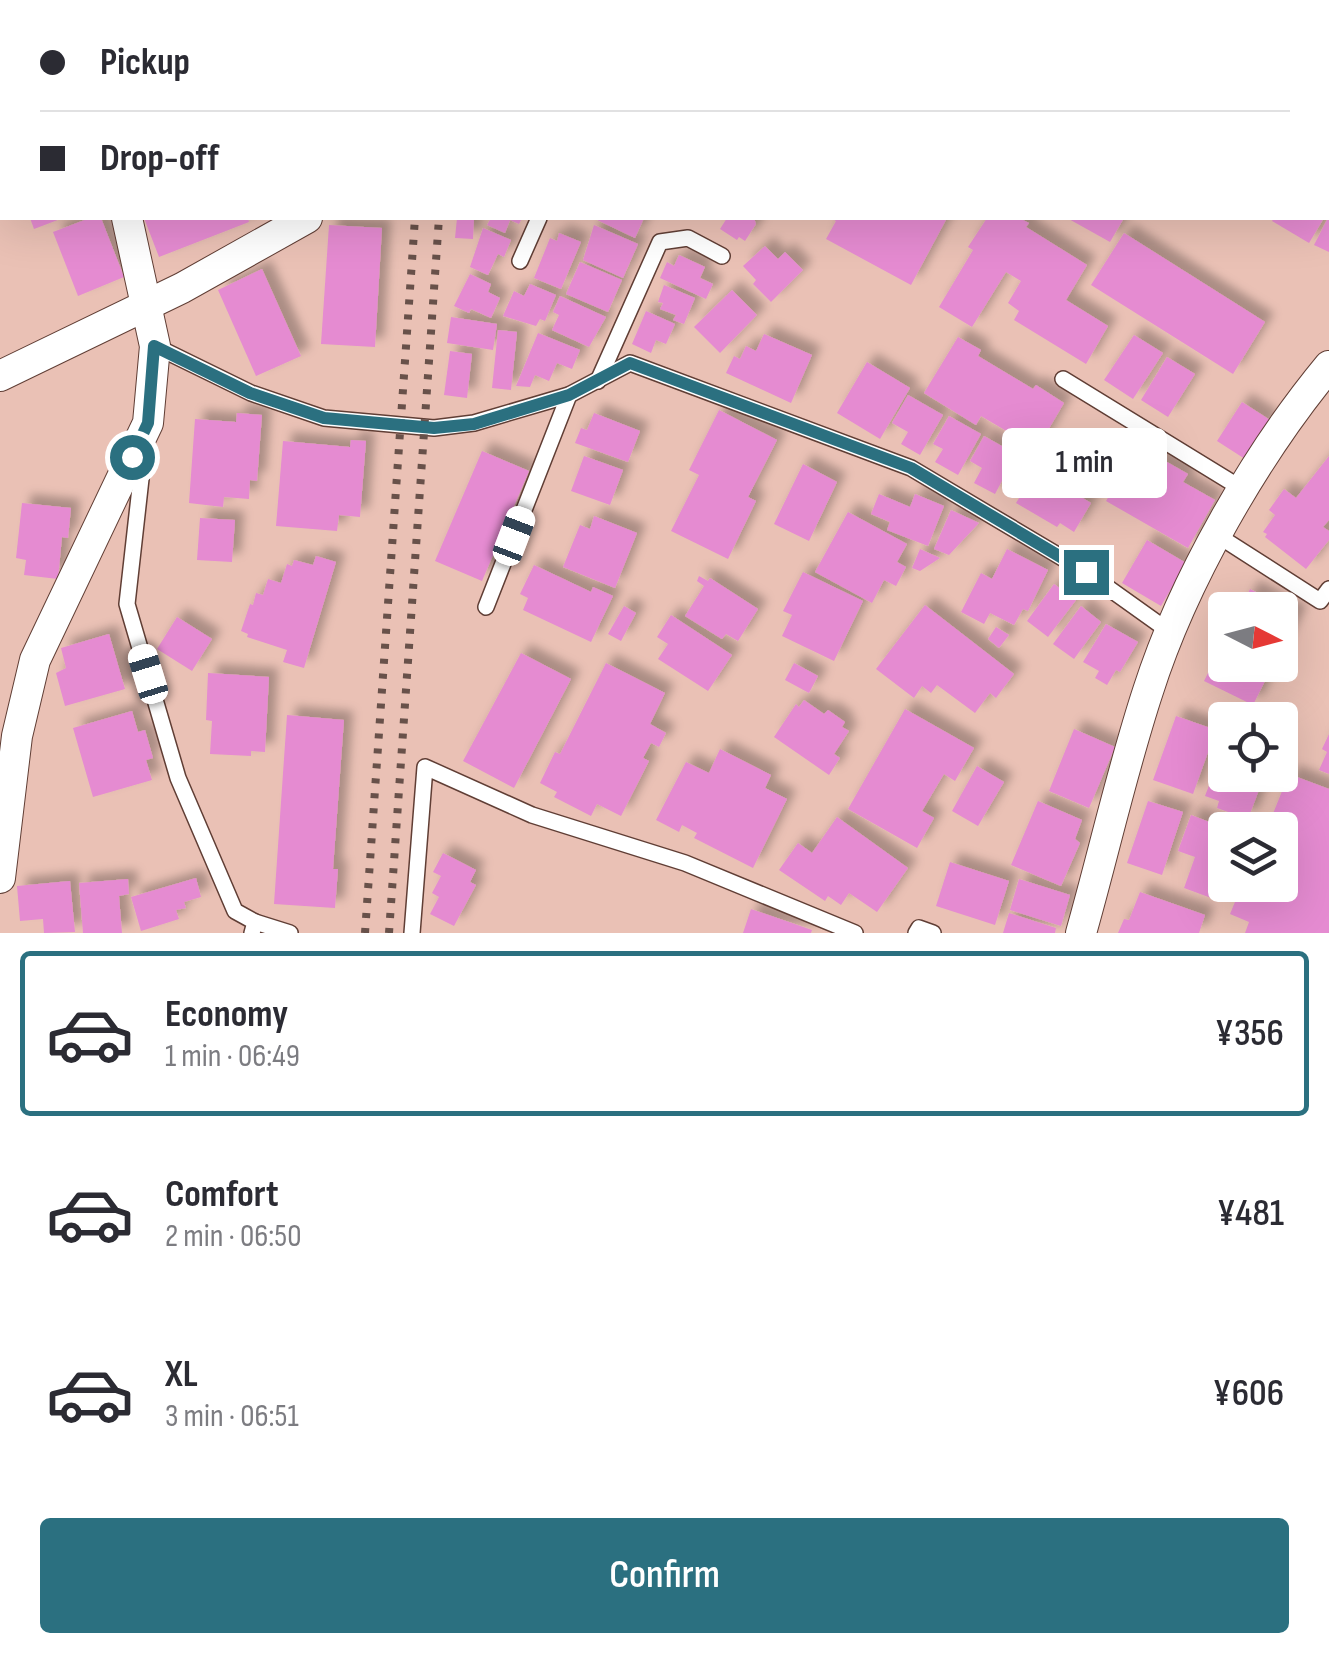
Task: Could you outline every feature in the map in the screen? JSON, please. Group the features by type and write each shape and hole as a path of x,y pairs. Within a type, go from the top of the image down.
{"street":[{"path":"0,878 18,736 35,660 148,423 154,346 127,220"},
{"path":"0,376 146,302 182,288 303,220"},
{"path":"1082,933 1148,690 1170,632 1217,534 1301,400 1329,366"}],"lane":[{"path":"520,261 537,220"},
{"path":"598,381 660,242 688,238 722,256"},
{"path":"154,346 250,393 324,418 434,428 474,424 569,395 630,363 911,468 1086,572 1170,632"},
{"path":"1063,378 1244,490"},
{"path":"486,607 569,395"},
{"path":"148,423 127,604 178,778 235,911 254,927 290,933"},
{"path":"1217,534 1320,601 1329,589"},
{"path":"412,933 425,767 532,816 684,863 855,933"},
{"path":"916,933 919,928 933,933"}],"building":[{"path":"31,220 58,220 34,229"},
{"path":"85,220 102,220 124,277 78,296 53,232"},
{"path":"145,220 248,220 249,222 159,257"},
{"path":"457,220 474,220 473,239 455,238"},
{"path":"490,220 510,220 505,233 487,225"},
{"path":"597,220 643,220 635,238"},
{"path":"726,220 755,220 756,224 745,241 720,229"},
{"path":"946,220 911,285 826,239 836,221"},
{"path":"986,220 1023,220 1029,223 1026,227 1087,265 1066,300 1108,326 1086,364 1014,320 1019,311 1008,303 1021,281 1006,272 972,327 939,307 973,250 968,247"},
{"path":"1071,220 1123,220 1110,242"},
{"path":"1273,220 1323,220 1309,243"},
{"path":"1327,220 1329,220 1329,252 1314,245"},
{"path":"329,225 382,228 375,347 321,344"},
{"path":"594,225 638,244 623,278 583,260"},
{"path":"483,228 511,240 504,257 498,254 488,275 470,267"},
{"path":"559,233 581,242 561,289 534,278 550,238 557,241"},
{"path":"1124,233 1265,322 1233,374 1091,285"},
{"path":"765,246 778,259 785,252 803,270 771,302 753,284 756,280 743,266"},
{"path":"679,255 705,267 700,278 713,284 706,299 660,278 667,262 674,266"},
{"path":"580,262 622,280 608,312 566,294"},
{"path":"262,269 301,356 256,376 218,290"},
{"path":"470,274 491,284 488,292 500,298 491,318 454,306"},
{"path":"530,284 556,295 545,321 540,319 536,326 503,316 514,291 524,296"},
{"path":"664,285 695,298 684,324 673,320 676,315 660,309 663,303 658,302"},
{"path":"732,290 757,315 720,353 694,327"},
{"path":"560,296 606,317 589,347 552,330 559,315 553,312"},
{"path":"646,311 675,324 666,344 656,340 651,353 632,344"},
{"path":"451,317 497,324 493,350 447,343"},
{"path":"498,330 517,332 511,390 492,388"},
{"path":"538,333 580,350 572,369 557,363 549,381 535,375 530,387 516,386"},
{"path":"764,334 812,355 791,403 726,373 734,356 740,359 746,346 756,351"},
{"path":"1134,335 1163,353 1133,399 1104,380"},
{"path":"958,337 981,350 978,356 1064,403 1037,449 981,416 976,425 924,393"},
{"path":"450,351 472,354 467,398 444,395"},
{"path":"1167,357 1195,374 1168,417 1141,400"},
{"path":"867,362 910,388 880,439 837,413"},
{"path":"908,395 943,415 920,455 901,444 908,432 892,423"},
{"path":"1242,402 1270,420 1245,459 1217,441"},
{"path":"719,410 777,440 748,497 756,501 728,559 671,531 699,475 689,470"},
{"path":"237,413 262,415 257,481 250,480 249,499 224,497 223,507 189,503 195,419 236,422"},
{"path":"594,413 640,431 628,462 575,443 581,428 587,430"},
{"path":"949,416 981,434 958,475 935,462 943,449 933,444"},
{"path":"984,436 1016,454 995,494 974,483 982,468 970,461"},
{"path":"351,440 366,441 360,517 339,515 337,531 276,526 283,441 350,447"},
{"path":"1139,446 1188,474 1183,482 1215,500 1188,548 1106,501"},
{"path":"482,451 529,471 482,581 435,561"},
{"path":"584,456 623,470 610,505 571,491"},
{"path":"1329,456 1329,520 1323,527 1329,531 1329,540 1306,569 1263,532 1275,515 1269,510 1284,489 1296,498"},
{"path":"803,464 837,482 809,541 774,524"},
{"path":"1032,477 1044,484 1048,477 1091,503 1074,532 1060,523 1057,527 1016,503"},
{"path":"879,494 910,507 915,494 944,506 928,546 887,530 890,522 871,514"},
{"path":"22,503 71,508 68,538 62,537 58,579 24,575 26,560 16,558"},
{"path":"951,510 979,523 949,555 934,549"},
{"path":"848,512 907,544 897,562 906,567 896,586 884,580 872,603 815,572"},
{"path":"594,516 637,533 615,588 563,567 580,525 590,529"},
{"path":"200,518 235,520 232,562 197,560"},
{"path":"1147,540 1186,563 1161,606 1122,583"},
{"path":"920,549 940,558 920,571 912,568"},
{"path":"1007,549 1048,570 1028,611 1023,609 1014,625 990,613 984,624 961,612 981,573 992,579"},
{"path":"316,556 336,562 304,668 283,662 287,650 247,637 241,631 250,604 253,605 256,593 263,595 268,579 281,583 287,564 292,566 294,560 313,565"},
{"path":"534,565 591,592 593,587 613,596 591,642 523,610 528,598 520,594"},
{"path":"803,572 863,601 834,661 782,636 792,615 783,611"},
{"path":"699,576 708,581 710,578 758,609 738,641 726,634 722,639 685,616 704,586 697,581"},
{"path":"1054,584 1076,600 1048,637 1027,621"},
{"path":"925,605 1014,674 996,698 990,693 975,713 937,685 931,693 922,686 914,698 876,669"},
{"path":"624,606 636,613 621,641 608,634"},
{"path":"1081,606 1101,622 1074,659 1053,644"},
{"path":"671,615 732,655 708,691 658,659 668,644 657,637"},
{"path":"177,617 212,639 192,671 157,649"},
{"path":"1106,624 1138,642 1107,685 1095,678 1099,671 1083,662"},
{"path":"996,627 1009,635 999,648 988,639"},
{"path":"109,634 125,689 65,706 56,673 66,668 61,648"},
{"path":"521,653 571,679 514,788 463,761"},
{"path":"606,663 665,693 650,724 666,733 659,747 651,743 643,758 649,761 621,816 597,804 591,816 554,797 557,792 540,783 555,752 560,754"},
{"path":"794,663 818,676 809,693 785,680"},
{"path":"208,673 269,677 265,752 251,751 251,756 210,754 212,721 206,720"},
{"path":"1208,673 1208,682 1264,682 1254,702 1247,702 1204,681"},
{"path":"804,700 824,714 828,710 845,722 842,727 849,731 834,754 840,758 829,775 774,737 796,704 799,707"},
{"path":"905,709 974,748 955,781 944,774 922,811 934,818 917,848 848,809"},
{"path":"132,711 138,732 145,730 153,758 146,760 152,780 93,797 73,728"},
{"path":"287,715 344,720 333,869 338,869 335,908 274,904"},
{"path":"1176,716 1208,727 1208,752 1193,794 1153,780"},
{"path":"1074,729 1115,747 1089,808 1049,791"},
{"path":"1329,734 1329,774 1319,770"},
{"path":"720,749 771,775 765,788 787,799 753,868 694,838 697,833 682,825 679,832 656,820 686,762 709,773"},
{"path":"977,766 1004,782 978,826 952,811"},
{"path":"1298,777 1329,789 1329,933 1245,933 1249,922 1230,914 1235,902 1298,902 1298,812 1274,812 1282,792 1298,792"},
{"path":"1208,788 1208,792 1258,792 1251,812 1228,812 1217,808 1219,801 1205,796"},
{"path":"1038,801 1082,820 1075,839 1080,843 1061,886 1011,865"},
{"path":"1148,801 1183,812 1162,875 1127,863"},
{"path":"1191,815 1208,822 1208,897 1184,888 1195,857 1178,851"},
{"path":"837,817 908,868 877,912 849,893 841,905 828,896 825,901 779,870 798,843 812,853"},
{"path":"443,853 476,870 470,882 476,885 454,926 430,914 439,897 432,893 441,876 433,872"},
{"path":"950,862 1009,881 995,925 936,906"},
{"path":"196,878 201,897 184,902 186,908 176,910 179,919 141,931 131,897"},
{"path":"128,879 129,894 119,896 122,933 83,933 79,883"},
{"path":"1019,879 1070,895 1061,926 1010,910"},
{"path":"70,881 75,932 44,933 43,919 20,921 17,886"},
{"path":"1140,892 1205,915 1199,933 1118,933 1124,919 1129,920"},
{"path":"751,909 812,930 811,933 743,933"},
{"path":"1009,913 1056,928 1055,933 1003,933"}],"railway":[{"path":"365,933 415,220"},
{"path":"389,933 439,220"}],"route":[{"path":"132,457 148,423 154,346 250,393 324,418 434,428 474,424 569,395 630,363 911,468 1086,572"}]}
